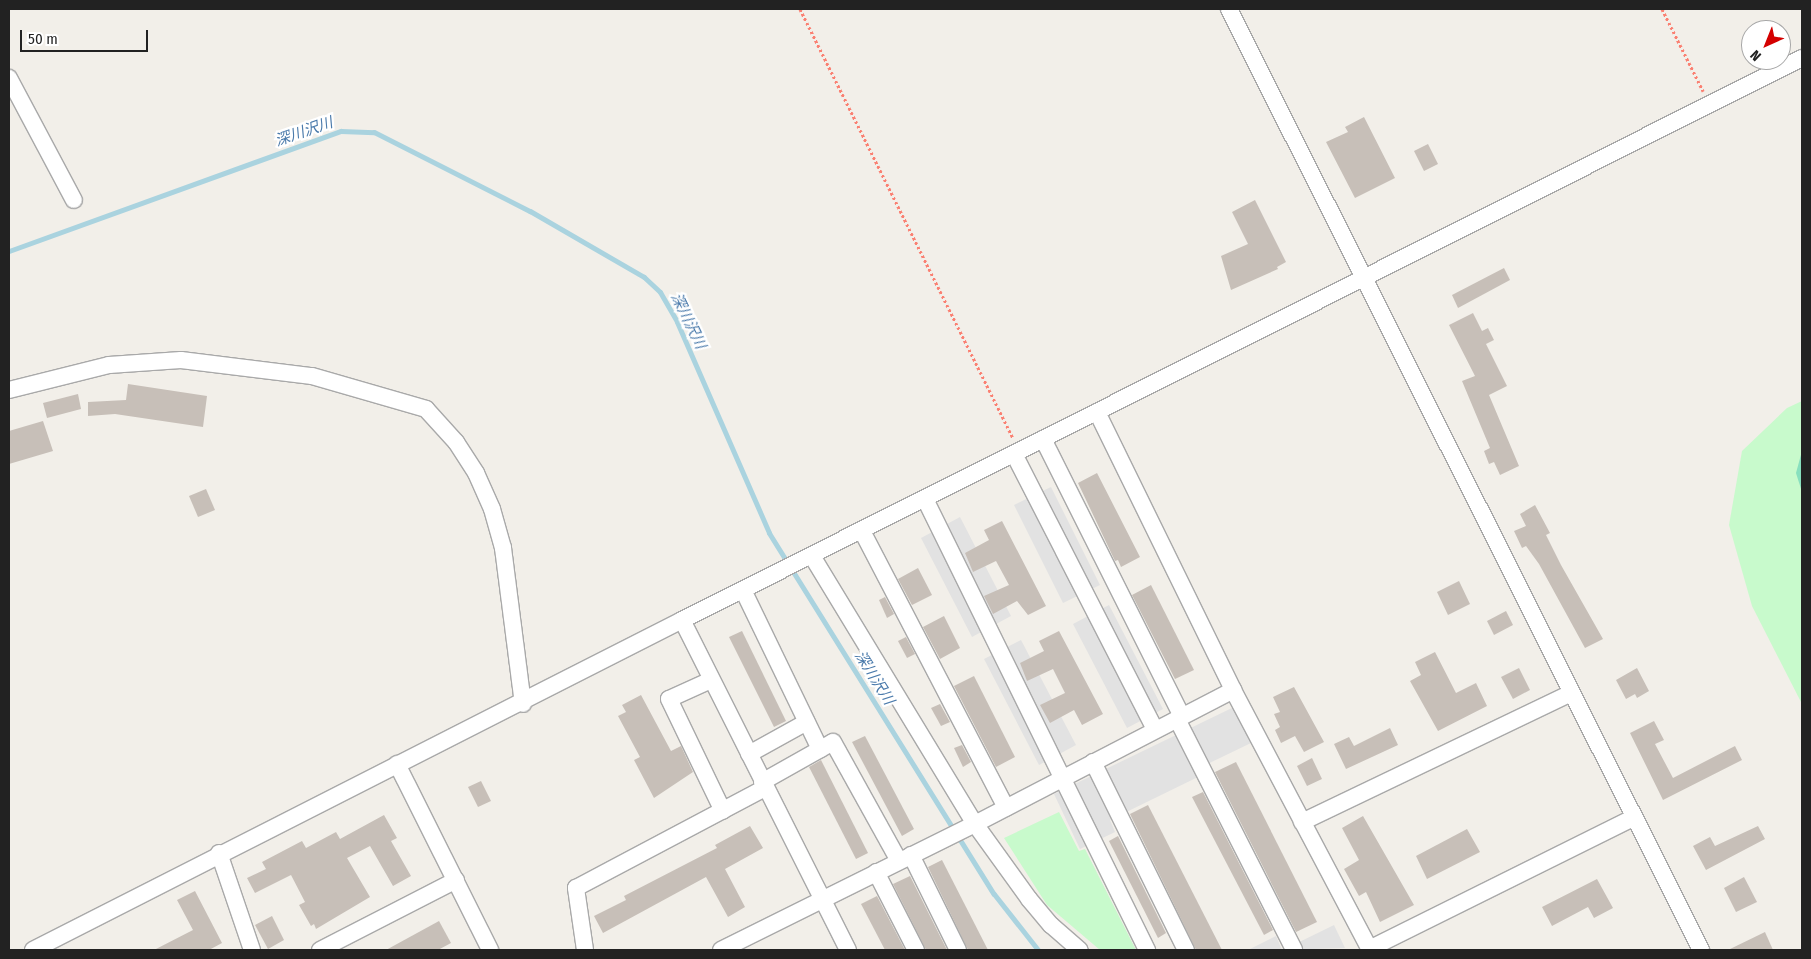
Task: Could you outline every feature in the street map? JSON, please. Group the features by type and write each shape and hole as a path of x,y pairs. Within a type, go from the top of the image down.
{"street":[{"path":"1229,9 1633,818 1701,950"},
{"path":"33,950 62,944 219,853 397,764 523,704 682,620 862,531 1364,276 1802,58"},
{"path":"9,78 74,200"},
{"path":"9,390 109,365 181,360 312,376 426,409 456,442 476,472 492,509 503,548 523,704"},
{"path":"1097,412 1233,690 1369,950 1633,818"},
{"path":"1043,439 1294,950"},
{"path":"1017,452 1155,730"},
{"path":"925,499 1147,950"},
{"path":"862,531 1006,808"},
{"path":"805,559 969,827 1051,925 1080,950"},
{"path":"743,590 820,749"},
{"path":"682,620 848,950"},
{"path":"711,680 669,698 723,811"},
{"path":"721,950 969,827 1233,690"},
{"path":"1302,822 1571,693"},
{"path":"749,754 807,722"},
{"path":"585,950 576,888 723,811 833,742 905,858 958,950"},
{"path":"1093,762 1186,950"},
{"path":"397,764 490,950"},
{"path":"219,853 252,950"},
{"path":"876,872 916,950"},
{"path":"320,950 456,880"}],"path":[{"path":"800,9 1017,452"},
{"path":"1662,9 1710,104"}],"green space":[{"path":"1802,401 1802,704 1752,606 1729,525 1742,451 1787,408"},
{"path":"1802,451 1802,492 1796,473"},
{"path":"1059,812 1079,851 1085,849 1136,950 1100,950 1047,905 1004,838"}],"shaded area":[{"path":"1051,487 1100,585 1063,603 1014,505"},
{"path":"960,517 1011,616 972,637 921,538"},
{"path":"1109,605 1163,709 1127,728 1073,624"},
{"path":"1021,640 1076,745 1039,765 984,659"},
{"path":"1234,707 1251,743 1195,770 1198,777 1110,820 1115,832 1080,849 1054,794"},
{"path":"1334,925 1345,948 1283,950"},
{"path":"1276,936 1282,950 1248,950"}],"building":[{"path":"1364,117 1395,178 1355,198 1326,142 1348,132 1345,127"},
{"path":"1428,144 1438,164 1424,171 1414,151"},
{"path":"1255,200 1286,262 1277,267 1278,269 1231,290 1221,256 1248,244 1232,212"},
{"path":"1504,268 1510,280 1458,308 1452,295"},
{"path":"1473,313 1482,331 1488,328 1494,340 1486,344 1507,386 1489,395 1519,466 1500,475 1494,462 1489,464 1484,451 1490,448 1462,381 1475,376 1449,325"},
{"path":"128,384 207,396 203,427 115,414 88,416 88,402 126,400"},
{"path":"78,394 81,409 47,418 43,403"},
{"path":"43,421 53,451 9,464 9,431"},
{"path":"1097,473 1140,557 1121,567 1118,560 1115,561 1078,483"},
{"path":"206,489 215,510 198,517 189,496"},
{"path":"1535,505 1550,533 1546,535 1561,565 1603,639 1585,648 1539,564 1526,546 1522,548 1514,531 1526,526 1520,514"},
{"path":"1002,521 1046,606 1028,615 1017,601 993,614 984,596 1009,585 996,561 973,572 965,553 989,540 984,530"},
{"path":"918,568 932,595 912,605 898,579"},
{"path":"1459,581 1470,604 1448,615 1437,592"},
{"path":"1151,585 1194,670 1175,679 1132,595"},
{"path":"885,597 894,614 887,618 879,600"},
{"path":"1506,611 1513,625 1494,635 1487,621"},
{"path":"944,616 960,648 940,659 923,627"},
{"path":"742,631 786,721 774,727 729,637"},
{"path":"1059,631 1103,714 1082,725 1074,710 1050,723 1040,705 1065,693 1053,669 1027,681 1020,663 1044,651 1039,641"},
{"path":"906,637 915,654 907,658 898,641"},
{"path":"1435,652 1456,693 1476,683 1487,706 1438,731 1410,681 1421,675 1415,662"},
{"path":"1519,668 1530,690 1513,699 1501,677"},
{"path":"1637,668 1649,691 1637,698 1635,694 1626,699 1616,680"},
{"path":"974,676 1015,757 996,767 954,686"},
{"path":"1294,687 1324,742 1304,752 1295,736 1281,743 1275,730 1280,727 1274,714 1280,712 1273,697"},
{"path":"641,695 671,751 681,746 693,772 654,798 634,760 640,757 618,716 626,712 622,705"},
{"path":"940,704 950,722 941,726 931,708"},
{"path":"1654,721 1664,740 1655,744 1673,778 1735,746 1742,760 1663,800 1630,733"},
{"path":"1390,728 1398,745 1346,769 1334,744 1349,737 1354,746"},
{"path":"865,736 914,829 902,836 852,742"},
{"path":"962,745 971,762 963,767 954,748"},
{"path":"1312,758 1322,779 1307,786 1297,766"},
{"path":"821,760 868,853 856,859 809,767"},
{"path":"1236,762 1317,922 1296,932 1215,772"},
{"path":"481,781 491,801 478,807 468,787"},
{"path":"1203,792 1273,930 1264,935 1192,797"},
{"path":"1148,805 1222,950 1196,950 1130,814"},
{"path":"384,815 397,838 391,841 411,876 393,886 370,846 347,858 370,897 316,929 314,924 311,926 299,905 305,902 291,875 255,893 247,878 266,869 262,862 302,841 306,848 336,832 340,839"},
{"path":"1363,816 1414,905 1380,922 1366,892 1359,896 1344,869 1359,860 1342,828"},
{"path":"750,826 763,848 725,869 745,907 728,917 706,877 603,933 594,916 626,900 624,896 717,848 715,845"},
{"path":"1758,826 1765,839 1706,870 1693,846 1710,837 1715,846"},
{"path":"1467,829 1480,852 1427,879 1416,856"},
{"path":"1118,836 1166,933 1158,938 1109,841"},
{"path":"942,860 988,950 968,950 928,867"},
{"path":"910,876 947,950 926,950 893,884"},
{"path":"1744,877 1757,902 1736,912 1724,888"},
{"path":"1597,879 1613,908 1594,918 1588,907 1552,926 1542,907"},
{"path":"195,891 222,943 209,950 154,950 193,930 177,900"},
{"path":"877,896 905,950 885,950 861,904"},
{"path":"272,916 284,940 268,949 255,925"},
{"path":"439,921 451,943 438,950 386,950"},
{"path":"1765,932 1773,950 1728,950"}],"waterway":[{"name":"深川沢川","path":"9,251 341,131 374,132 530,211 644,277 660,292 677,322 769,533 994,894 1038,950"}]}
